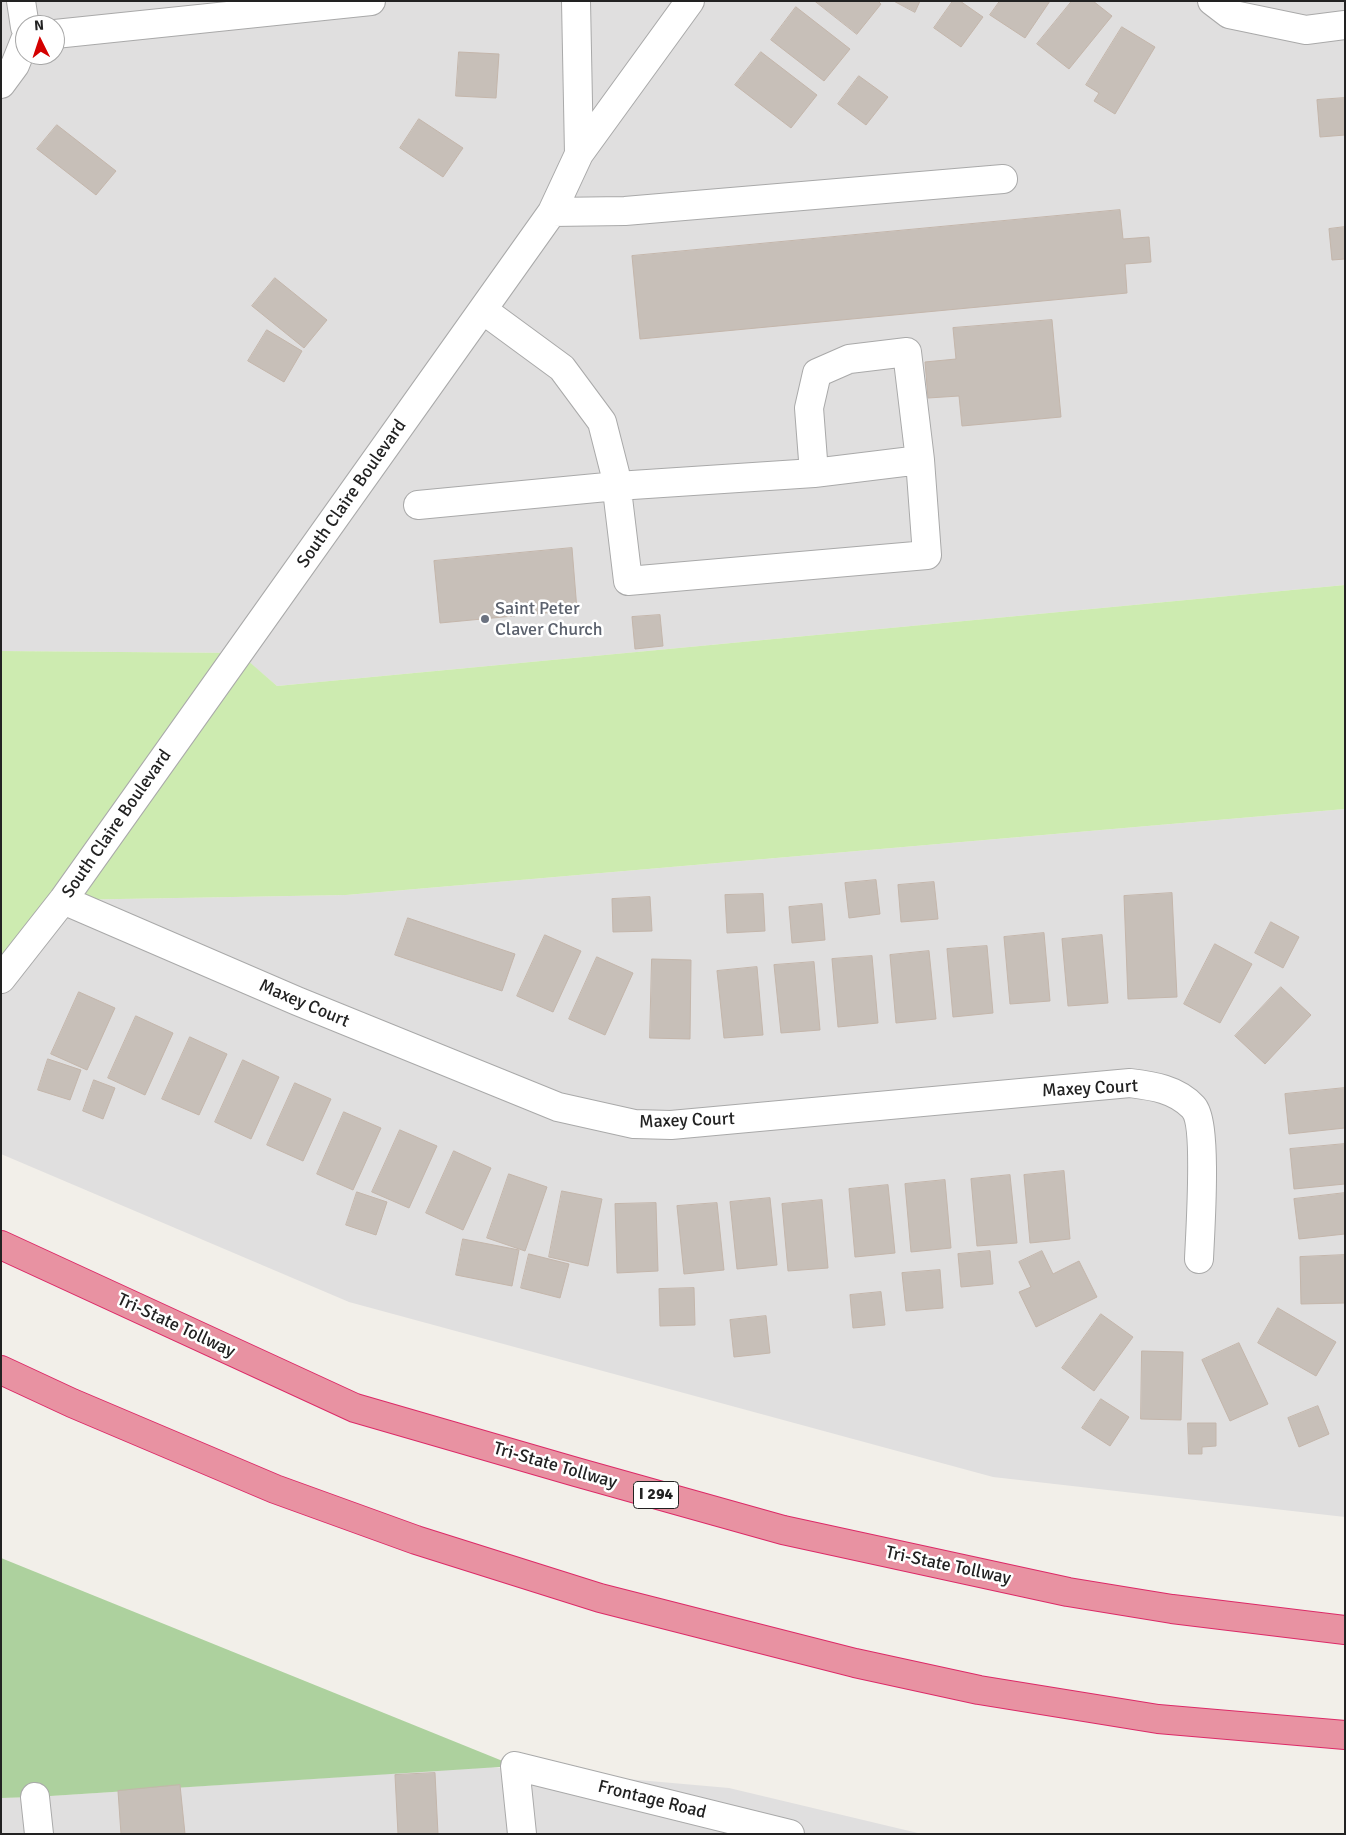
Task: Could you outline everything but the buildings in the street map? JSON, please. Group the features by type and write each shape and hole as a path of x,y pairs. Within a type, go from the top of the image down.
{"highway":[{"name":"Tri-State Tollway","path":"1,1246 355,1408 567,1470 783,1530 1068,1592 1172,1609 1345,1630"},
{"path":"1,1370 72,1403 275,1489 416,1540 600,1598 855,1664 979,1690 1158,1719 1345,1735"}],"street":[{"path":"21,1 23,15"},
{"path":"65,33 371,1"},
{"path":"576,1 579,154"},
{"name":"South Claire Boulevard","path":"1,979 63,900 483,310 552,212 579,154 690,1"},
{"path":"1212,1 1229,14 1306,30 1345,25"},
{"path":"1,39 15,38"},
{"path":"1,84 15,65"},
{"path":"552,212 625,211 1003,179"},
{"path":"483,310 562,368 602,422 615,473 628,581 928,555 920,460 907,352 848,359 817,373 808,408 814,473"},
{"path":"418,505 617,486 814,473 920,460"},
{"name":"Maxey Court","path":"63,900 297,1001 558,1107 634,1124 671,1125 1130,1083 1158,1086 1181,1096 1195,1109 1201,1133 1202,1188 1199,1259"},
{"name":"Frontage Road","path":"522,1834 515,1766 790,1834"},
{"path":"35,1797 39,1834"}],"shaded area":[{"path":"1,1 1345,1 1345,585 277,686 238,653 1,651"},
{"path":"1345,809 1345,1517 993,1477 349,1302 1,1154 1,979 63,900 346,895"},
{"path":"491,1767 729,1788 922,1834 1,1834 1,1798"}],"green space":[{"path":"1345,585 1345,809 346,895 63,900 1,979 1,651 239,653 277,686"},
{"path":"1,1558 515,1766 1,1798"}],"place":[{"name":"Saint Peter Claver Church","path":"485,619"}]}
